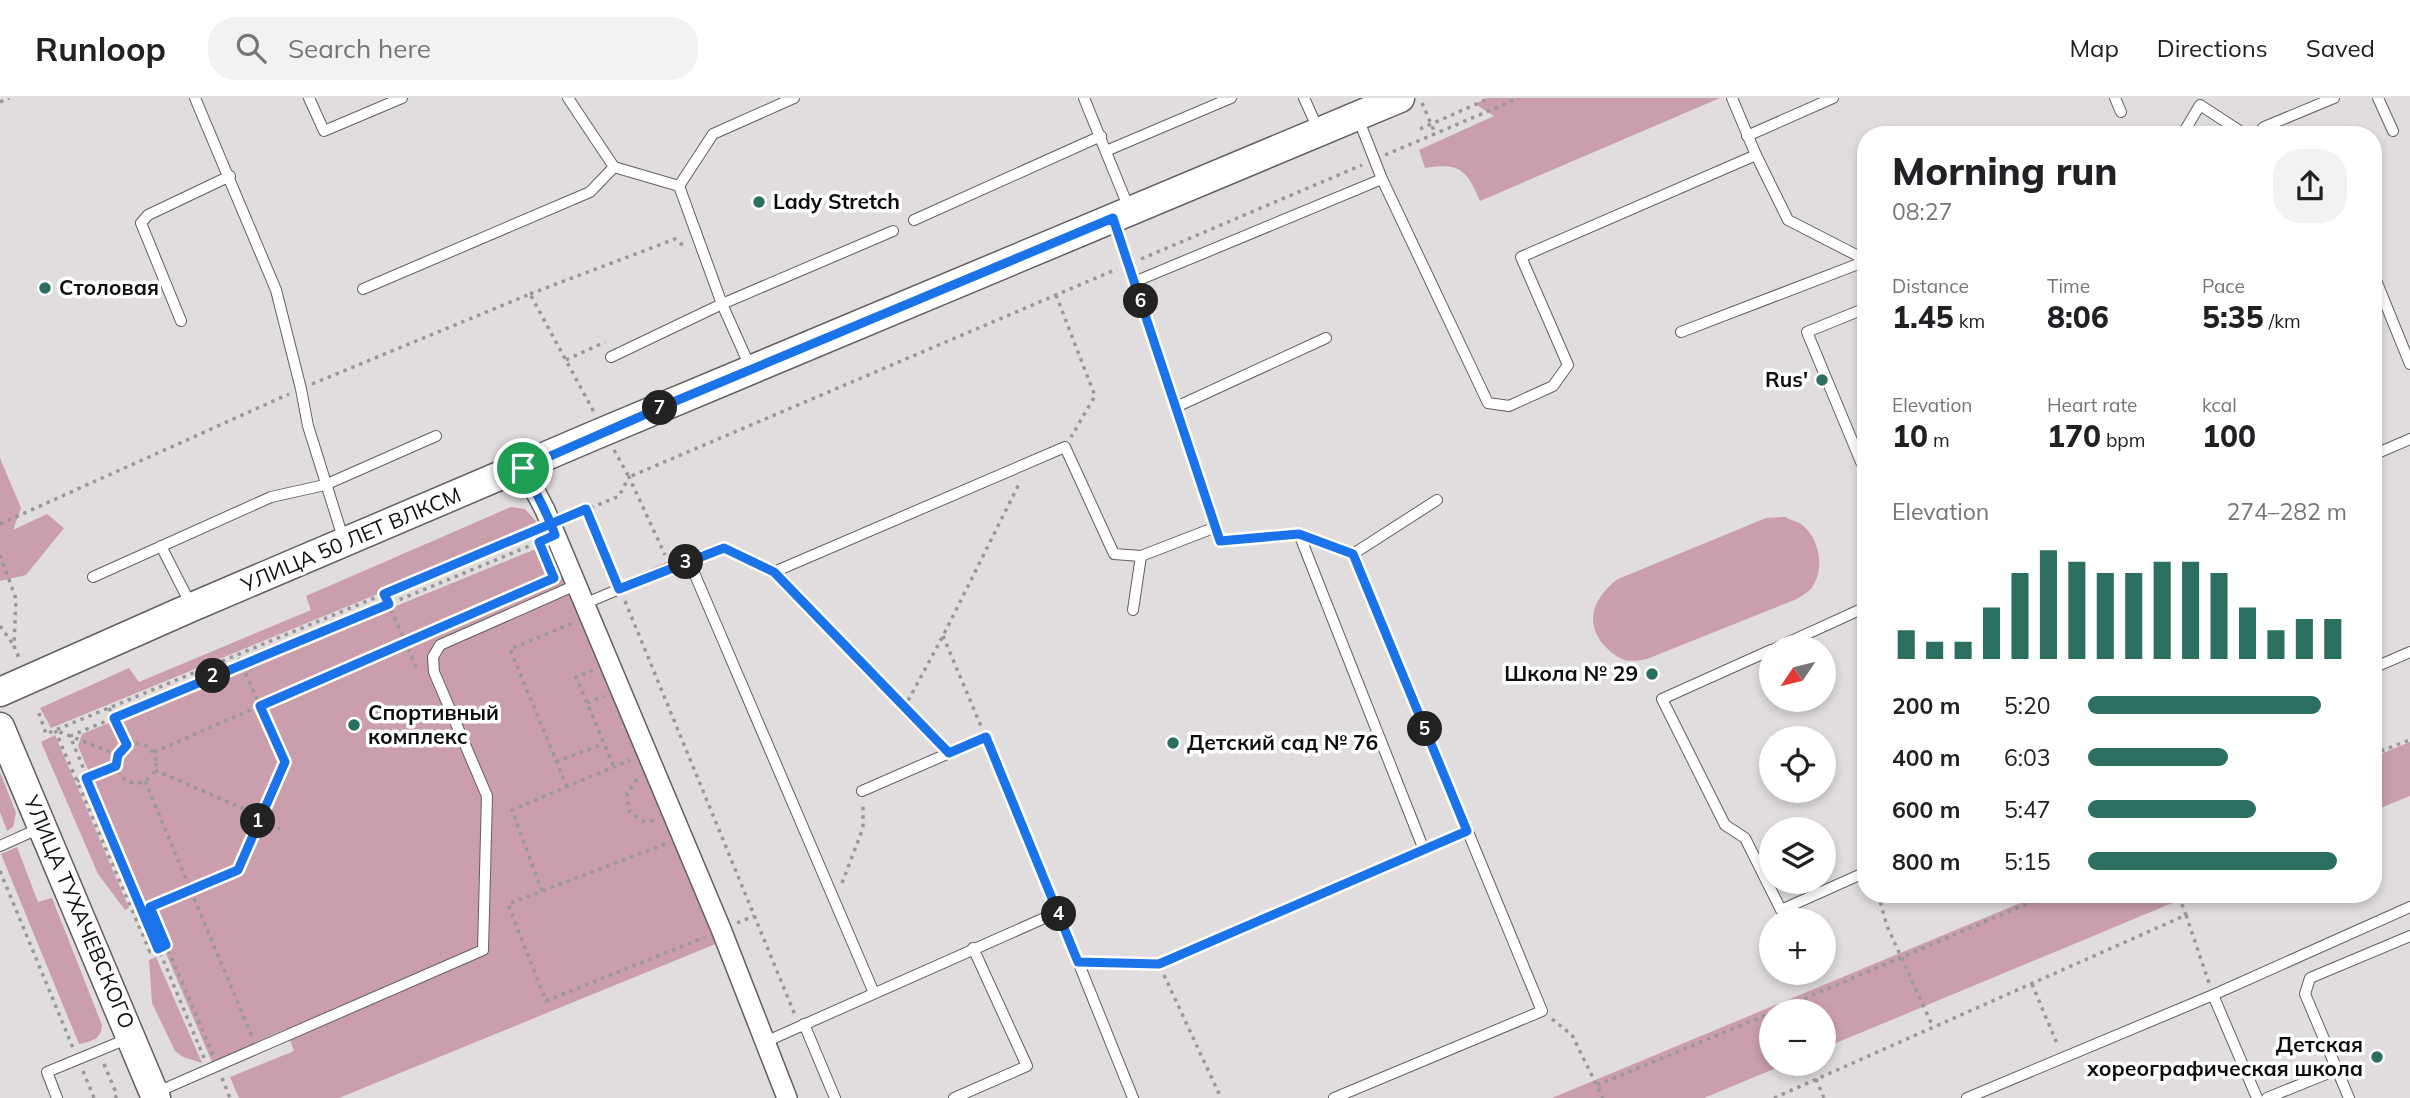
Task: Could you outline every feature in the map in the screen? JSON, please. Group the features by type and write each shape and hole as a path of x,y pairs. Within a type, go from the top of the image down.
{"street":[{"name":"УЛИЦА 50 ЛЕТ ВЛКСМ","path":"0,692 192,607 751,369 1400,98"},
{"path":"523,468 545,533 576,585 722,929 787,1098"},
{"name":"УЛИЦА ТУХАЧЕВСКОГО","path":"0,727 155,1096"}],"lane":[{"path":"195,98 276,290 308,426 345,542"},
{"path":"309,98 324,131 402,98"},
{"path":"568,98 614,167 679,186"},
{"path":"679,186 713,134 794,98"},
{"path":"1084,98 1106,151 1134,282 1220,541 1299,534 1353,554 1542,1011 1334,1098"},
{"path":"1106,151 1231,98"},
{"path":"1304,98 1320,133"},
{"path":"1732,98 1747,136 1788,220 1857,256"},
{"path":"1747,136 1833,98"},
{"path":"2115,98 2121,112"},
{"path":"2266,126 2334,98"},
{"path":"2378,98 2393,131"},
{"path":"2187,126 2201,101 2234,126"},
{"path":"1357,116 1382,178 1488,403 1509,406 1553,386 1568,365 1521,257 1756,155"},
{"path":"914,220 1101,136"},
{"path":"363,289 590,191 614,167"},
{"path":"181,321 141,223 148,215 230,176"},
{"path":"1134,282 1382,178"},
{"path":"679,186 722,304 751,369"},
{"path":"611,357 722,304 893,231"},
{"path":"1681,332 1857,264"},
{"path":"2382,296 2410,364"},
{"path":"1857,312 1807,332 1857,452"},
{"path":"1176,407 1326,338"},
{"path":"93,577 271,497 325,485 436,436"},
{"path":"2382,451 2410,439"},
{"path":"584,604 724,548 774,572 1065,447 1114,554 1141,556 1216,527"},
{"path":"1353,554 1437,500"},
{"path":"1299,534 1424,850"},
{"path":"161,546 192,607"},
{"path":"1133,610 1141,556"},
{"path":"689,561 874,993"},
{"path":"155,1096 483,950 487,796 434,672 433,657 440,645 576,585"},
{"path":"1805,635 1857,611"},
{"path":"2382,664 2410,652"},
{"path":"1759,655 1662,699 1725,825 1745,838 1781,909 1857,876"},
{"path":"862,791 986,737 1133,1098"},
{"path":"0,846 43,826"},
{"path":"1159,964 1467,831"},
{"path":"1967,1098 2214,995 2410,907"},
{"path":"765,1042 1058,912"},
{"path":"2349,1098 2305,994 2310,978 2410,936"},
{"path":"954,1098 1027,1066 973,948"},
{"path":"2214,995 2258,1098"},
{"path":"802,1025 835,1098"},
{"path":"57,1098 47,1072 132,1038"},
{"path":"2267,1098 2336,1070"}],"path":[{"path":"0,102 9,98"},
{"path":"1420,98 1435,134"},
{"path":"1420,128 1490,98"},
{"path":"530,294 675,239 706,259"},
{"path":"1056,295 1095,396 1065,447"},
{"path":"905,708 1030,463"},
{"path":"70,736 389,604 545,533 586,509 619,496 629,477 671,567"},
{"path":"586,509 802,1025"},
{"path":"544,554 545,533"},
{"path":"39,713 46,734 384,594 545,533"},
{"path":"0,555 16,598 14,646"},
{"path":"774,572 949,753"},
{"path":"384,594 421,678"},
{"path":"567,787 510,649 573,623"},
{"path":"0,625 20,660"},
{"path":"154,752 443,626"},
{"path":"943,636 986,737"},
{"path":"213,1068 150,907 238,870 285,762 237,654"},
{"path":"593,670 576,677 614,767"},
{"path":"587,703 604,695"},
{"path":"109,708 127,745"},
{"path":"55,730 150,952 166,945"},
{"path":"55,730 118,755"},
{"path":"70,736 158,949 213,1068 230,1098"},
{"path":"2382,751 2410,740"},
{"path":"556,762 604,744"},
{"path":"127,745 147,745 154,752 157,761 155,770 145,781 136,783 120,775 116,766 118,755 127,745"},
{"path":"542,891 512,810 631,759"},
{"path":"77,781 116,766"},
{"path":"155,770 260,816 280,829"},
{"path":"639,778 634,780 627,794 629,811 643,821 657,821"},
{"path":"145,781 251,1034 262,1030"},
{"path":"834,901 863,828 862,791"},
{"path":"667,843 508,904 546,1001 706,936"},
{"path":"0,871 94,1098"},
{"path":"1881,903 1887,926 1933,1027"},
{"path":"1803,999 2029,903"},
{"path":"2181,903 2214,995"},
{"path":"1774,1098 2186,915"},
{"path":"1078,962 1159,964 1221,1098"},
{"path":"2032,984 2063,1058"},
{"path":"1542,1011 1572,1035 1603,1098"},
{"path":"1597,1085 1759,1017"},
{"path":"99,1051 117,1095 115,1098"},
{"path":"1816,1079 1824,1098"}],"shaded area":[{"path":"1487,98 1720,98 1480,201 1466,175 1447,166 1425,168 1419,150 1494,116 1475,104"},
{"path":"0,458 21,508 13,530 47,514 64,528 26,575 0,581"},
{"path":"511,507 525,509 541,527 51,728 40,708 129,668 139,682 311,610 306,596"},
{"path":"1785,517 1801,524 1807,530 1819,555 1815,582 1810,590 1797,599 1647,659 1622,659 1608,649 1597,635 1593,617 1598,600 1618,579 1766,518"},
{"path":"553,542 718,943 339,1098 239,1098 230,1077 294,1051 286,1029 212,1062 78,746 82,734"},
{"path":"55,735 129,908 125,910 98,874 41,742"},
{"path":"2410,742 2410,796 2382,807 2382,753"},
{"path":"0,772 16,813 13,827 7,831 0,812"},
{"path":"17,847 38,902 52,898 102,1025 100,1034 92,1041 79,1044 1,854"},
{"path":"2020,903 2172,903 1836,1043 1836,999 1790,999 1823,985 1836,985 1836,980"},
{"path":"156,957 202,1063 183,1057 175,1051 152,1003 149,960"},
{"path":"1759,1012 1759,1075 1704,1098 1552,1098"}],"place":[{"name":"Lady Stretch","path":"759,202"},
{"name":"Столовая","path":"45,288"},
{"name":"Rus'","path":"1822,380"},
{"name":"Школа № 29","path":"1652,674"},
{"name":"Спортивный комплекс","path":"354,725"},
{"name":"Детский сад № 76","path":"1173,743"},
{"name":"Детская хореографическая школа","path":"2377,1057"}],"route":[{"path":"523,468 545,510 551,525 555,535 539,542 554,578 260,706 285,762 238,870 150,907 166,945 158,949 86,778 116,766 118,755 127,745 114,718 389,604 384,594 551,525 586,509 619,589 724,548 774,572 949,753 986,737 1078,962 1159,964 1467,831 1353,554 1299,534 1220,541 1113,218 600,433 523,468"}]}
